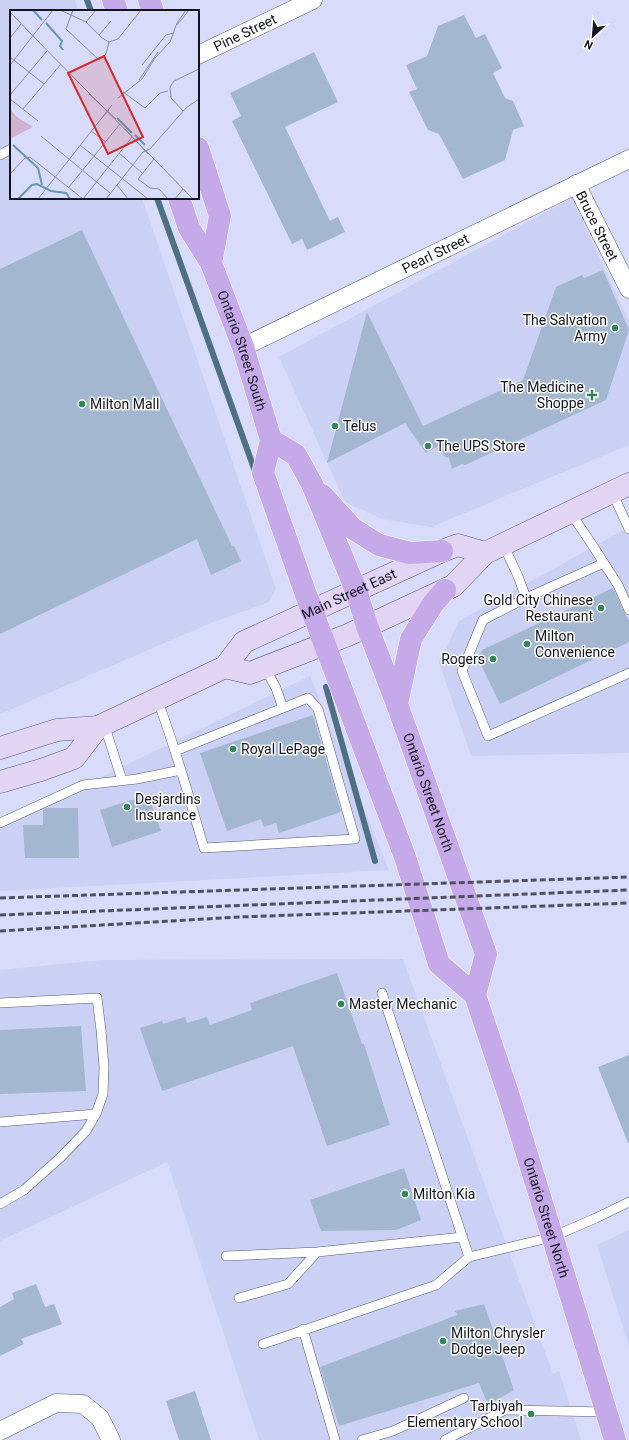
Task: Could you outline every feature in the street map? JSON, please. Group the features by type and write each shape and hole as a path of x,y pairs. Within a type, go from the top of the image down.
{"main road":[{"path":"113,0 117,10"},
{"path":"150,0 153,10"},
{"path":"199,151 220,216 211,263"},
{"name":"Ontario Street South","path":"179,199 189,228 211,263 243,347 271,440"},
{"path":"313,610 263,473 271,440 296,455 312,484 356,590"},
{"path":"312,484 352,528 379,545 410,553 442,551"},
{"path":"225,668 250,673 367,626 453,586 494,548 620,488"},
{"name":"Main Street East","path":"0,748 57,730 101,726 225,668 244,642 442,551 458,546 494,548"},
{"name":"Ontario Street North","path":"356,590 367,626 397,704 486,954 475,995"},
{"path":"397,704 411,640 433,604 445,590"},
{"name":"Ontario Street North","path":"313,610 405,858 440,964 475,995 510,1099 615,1440"},
{"name":"Main Street East","path":"0,782 41,770 74,758 101,726"}],"street":[{"name":"Pine Street","path":"199,55 313,0"},
{"name":"Pearl Street","path":"243,347 576,184 629,160"},
{"name":"Bruce Street","path":"576,184 629,288"},
{"path":"0,1431 56,1403 83,1404 100,1418 111,1440"}],"lane":[{"path":"0,155 10,150"},
{"path":"620,488 629,529"},
{"path":"570,512 618,584 629,610"},
{"path":"494,548 518,576 526,598"},
{"path":"604,564 526,598 483,620 462,671 488,736 629,673"},
{"path":"264,667 276,688 283,708"},
{"path":"157,699 181,770 204,848 355,839 318,709 308,698 175,751"},
{"path":"101,726 122,780"},
{"path":"0,823 78,787 91,784 137,779 181,770"},
{"path":"382,993 469,1257"},
{"path":"0,1003 97,998 104,1067 103,1094 96,1114 86,1130 61,1157 24,1190 0,1204"},
{"path":"0,1122 96,1114"},
{"path":"263,1344 303,1329 436,1285 469,1257 552,1237 629,1202"},
{"path":"226,1256 318,1252 462,1236"},
{"path":"239,1298 288,1284 318,1252"},
{"path":"303,1329 335,1440"},
{"path":"362,1440 394,1436 464,1398"},
{"path":"445,1440 504,1410 606,1412"}],"shaded area":[{"name":"Milton Mall","path":"0,0 75,0 78,10 10,10 10,199 142,199 276,589 269,602 211,623 0,714"},
{"path":"572,198 629,322 629,445 431,527 382,519 345,502 279,357"},
{"path":"629,527 629,753 471,756 439,662 459,621"},
{"path":"310,676 389,870 0,891 0,826"},
{"path":"403,959 553,1374 559,1371 581,1440 259,1440 167,1162 0,1241 0,970 102,960"},
{"path":"629,1230 629,1346 597,1245"}],"building":[{"path":"464,15 476,38 485,34 502,68 493,73 505,98 513,101 524,126 513,130 505,160 463,179 439,134 428,130 409,92 417,89 406,65 427,56 438,26"},
{"path":"314,52 338,102 285,127 330,221 338,217 345,232 307,250 302,239 292,244 232,121 241,116 230,93"},
{"name":"Milton Mall","path":"82,230 232,546 234,546 241,561 211,575 197,539 0,634 0,269"},
{"path":"603,270 629,330 606,400 465,465 462,464 452,469 449,458 445,457 438,446 426,453 405,423 327,463 367,312 423,426 523,380 556,287 582,275 584,278"},
{"path":"613,588 629,621 629,642 500,704 478,659 482,650"},
{"path":"313,715 341,812 279,833 276,823 264,827 261,819 227,831 200,753"},
{"path":"148,795 161,831 112,847 100,810"},
{"path":"46,808 78,808 79,858 25,858 23,825 43,825 43,810"},
{"path":"337,973 362,1044 364,1044 390,1125 327,1146 293,1046 162,1091 140,1028 162,1021 163,1024 185,1017 187,1023 207,1017 210,1025 252,1010 250,1003"},
{"path":"81,1026 86,1091 0,1094 0,1030"},
{"path":"629,1055 629,1143 628,1143 598,1067"},
{"path":"404,1168 421,1220 396,1230 321,1231 310,1200"},
{"path":"36,1284 45,1307 54,1304 62,1324 21,1339 24,1344 0,1356 0,1307 14,1299 12,1293"},
{"name":"Milton Chrysler Dodge Jeep","path":"484,1304 514,1390 488,1405 479,1383 339,1426 320,1367 457,1315 455,1311"},
{"path":"195,1391 211,1440 179,1440 166,1401"}],"waterway":[{"path":"87,0 91,10"},
{"path":"157,199 256,474"},
{"path":"326,687 375,861"}],"railway":[{"path":"0,898 629,877"},
{"path":"0,915 629,890"},
{"path":"0,931 239,917 629,903"}],"place":[{"name":"The Salvation Army","path":"615,328"},
{"name":"The Medicine Shoppe","path":"592,395"},
{"name":"Milton Mall","path":"82,404"},
{"name":"Telus","path":"335,426"},
{"name":"The UPS Store","path":"428,446"},
{"name":"Gold City Chinese Restaurant","path":"601,608"},
{"name":"Milton Convenience","path":"527,644"},
{"name":"Rogers","path":"493,659"},
{"name":"Royal LePage","path":"233,749"},
{"name":"Desjardins Insurance","path":"127,807"},
{"name":"Master Mechanic","path":"341,1004"},
{"name":"Milton Kia","path":"405,1194"},
{"name":"Milton Chrysler Dodge Jeep","path":"443,1341"},
{"name":"Tarbiyah Elementary School","path":"531,1414"}]}
